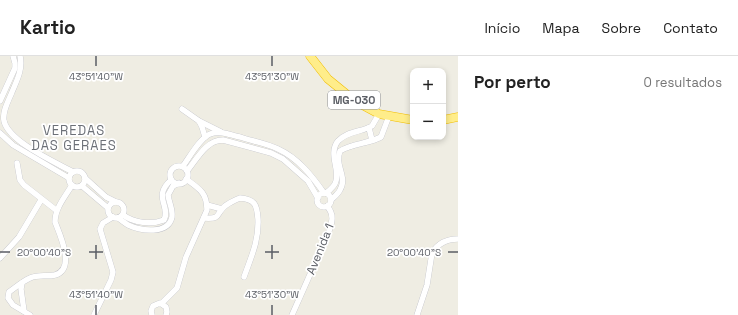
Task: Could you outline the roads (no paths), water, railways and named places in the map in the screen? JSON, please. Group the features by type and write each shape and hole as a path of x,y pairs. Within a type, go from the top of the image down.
{"highway":[{"name":"MG-030","path":"311,57 328,79 355,101 379,114 410,120"},
{"path":"446,119 458,117"}],"street":[{"path":"0,101 15,68 16,63 13,56"},
{"path":"20,56 20,72 4,112 4,121 10,132 22,144 73,172 81,172 85,178 106,197 123,205 124,210 118,216 103,223 100,228 113,272 111,280 94,315"},
{"path":"182,109 199,121 222,132 267,145 285,153 302,166 325,193 330,196 331,200"},
{"path":"318,198 320,194 325,193 336,183 337,179 334,156 338,141 350,134 369,128 375,123 379,114"},
{"path":"185,168 208,144 217,140 223,140 271,153 283,159 308,181 318,198 320,205 327,206 340,190 342,183 342,176 338,161 340,151 352,145 381,137 389,116"},
{"path":"199,121 205,137"},
{"path":"375,123 385,129"},
{"path":"369,128 372,140"},
{"path":"185,168 205,137 211,133 222,132"},
{"path":"0,133 13,145 69,178 72,185 77,187 82,186 108,208 109,213 138,222 156,223 164,220 166,212 162,202 162,193 166,184 171,180"},
{"path":"350,134 352,145"},
{"path":"17,163 20,180 24,186 56,210"},
{"path":"171,180 170,174 172,169 176,166 185,168"},
{"path":"118,216 129,225 146,230 156,230 166,227 172,216 172,208 168,195 173,186 184,182 188,176 185,168"},
{"path":"69,178 73,172"},
{"path":"82,186 85,178"},
{"path":"152,315 151,311 153,306 157,303 162,303 176,288 186,257 207,210 204,192 186,179"},
{"path":"171,180 179,184"},
{"path":"30,315 13,305 8,298 10,292 31,277 54,275 63,270 66,264 66,256 55,222 56,210 72,185"},
{"path":"204,218 215,218 219,216 225,206 240,198 253,202 257,207 257,240 244,277"},
{"path":"0,258 19,237 41,200"},
{"path":"108,208 111,204 116,202"},
{"path":"207,205 222,209"},
{"name":"Avenida 1","path":"292,315 332,222 333,215 327,206"},
{"path":"417,315 424,298 431,260 436,246 442,242 458,239"},
{"path":"22,283 21,289 24,311"},
{"path":"13,305 22,300"},
{"path":"162,303 166,307 166,315"}],"district":[{"name":"VEREDAS DAS GERAES","path":"74,138"}]}
